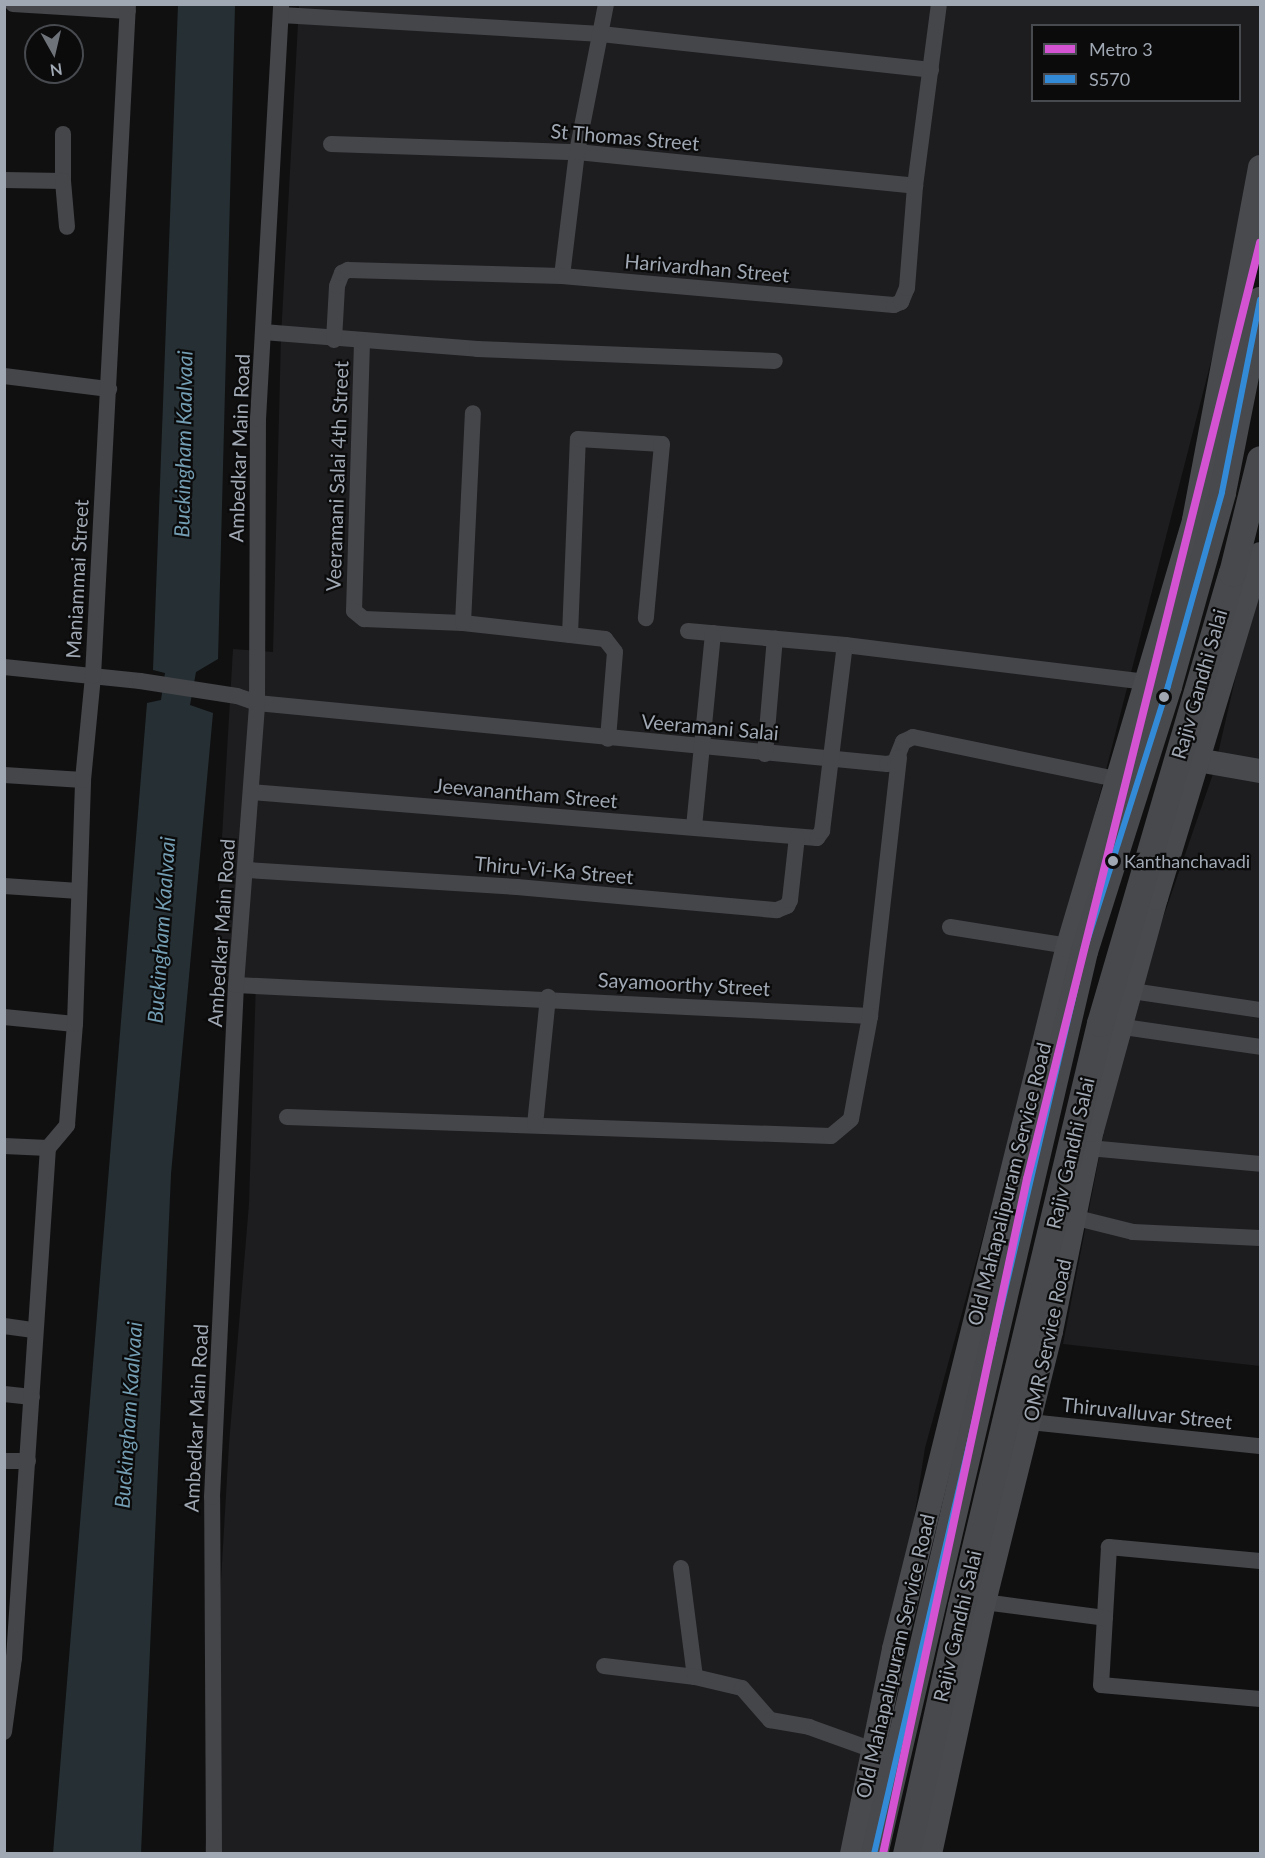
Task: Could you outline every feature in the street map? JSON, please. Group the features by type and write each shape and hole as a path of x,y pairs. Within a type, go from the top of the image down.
{"main road":[{"name":"Rajiv Gandhi Salai","path":"874,1854 1084,951 1127,781 1222,492 1260,300"},
{"name":"Rajiv Gandhi Salai","path":"906,1854 961,1606 1111,1025 1188,759 1260,459"}],"street":[{"path":"13,4 128,8"},
{"path":"562,276 577,152 606,4"},
{"name":"Harivardhan Street","path":"334,340 337,286 348,270 562,276 894,305 906,296 915,186 939,4"},
{"name":"Maniammai Street","path":"48,1148 67,1125 75,1024 83,780 93,676 128,8"},
{"path":"281,10 601,34 931,70"},
{"name":"Ambedkar Main Road","path":"214,1854 212,1497 236,985 252,792 256,703 258,419 281,10"},
{"path":"63,134 63,181 67,226"},
{"name":"St Thomas Street","path":"331,144 577,152 915,186"},
{"path":"688,631 845,645 1158,684 1194,520 1260,167"},
{"path":"4,180 63,181"},
{"path":"264,332 362,342 775,361"},
{"name":"Veeramani Salai 4th Street","path":"362,342 354,611 364,619 464,623 605,639 615,652 609,739"},
{"path":"4,375 108,389"},
{"path":"464,623 473,413"},
{"path":"570,634 578,439 662,444 646,618"},
{"name":"OMR Service Road","path":"930,1854 984,1602 1030,1422 1089,1148 1111,1025 1132,991 1159,889 1188,759 1260,554"},
{"path":"694,827 713,633"},
{"path":"765,754 775,638"},
{"path":"797,837 817,838 821,834 845,645"},
{"name":"Veeramani Salai","path":"4,667 140,681 237,696 256,703 609,739 887,764 899,758"},
{"path":"286,1117 831,1136 851,1119 870,1016 899,758 903,741 912,737 1127,781"},
{"path":"1188,759 1260,771"},
{"path":"4,775 83,780"},
{"name":"Old Mahapalipuram Service Road","path":"852,1854 914,1568 1068,946 1127,781"},
{"name":"Jeevanantham Street","path":"252,792 797,837"},
{"name":"Thiru-Vi-Ka Street","path":"247,870 517,887 777,910 790,900 797,837"},
{"path":"4,886 78,891"},
{"path":"950,927 1068,946"},
{"name":"Sayamoorthy Street","path":"236,985 548,997 870,1016"},
{"path":"1132,991 1260,1010"},
{"path":"535,1125 548,997"},
{"path":"4,1017 75,1024"},
{"path":"1111,1025 1260,1047"},
{"path":"4,1146 48,1148 34,1330 28,1461 13,1550 4,1732"},
{"path":"1089,1148 1260,1164"},
{"path":"1073,1216 1133,1232 1260,1238"},
{"path":"4,1326 34,1330"},
{"path":"4,1394 32,1397"},
{"name":"Thiruvalluvar Street","path":"1030,1422 1260,1446"},
{"path":"4,1461 28,1461"},
{"path":"1260,1561 1109,1547 1101,1685 1260,1699"},
{"path":"681,1568 695,1677"},
{"path":"984,1602 1105,1618"},
{"path":"604,1666 695,1677 742,1688 770,1719 809,1727 873,1750"}],"shaded area":[{"path":"299,5 1260,5 1260,171 1034,1050 925,1448 862,1853 205,1854 229,1444 249,1204 256,981 214,974 233,649 273,652 281,337"},
{"path":"1260,571 1260,1366 1063,1344 1123,1033 1214,771"}],"water":[{"name":"Buckingham Kaalvaai","path":"178,5 235,5 218,659 196,672 190,705 213,713 171,1174 141,1853 53,1854 147,703 161,700 165,673 153,670"}],"metro line":[{"name":"3","path":"883,1854 1027,1179 1260,243"}],"transit line":[{"name":"S570","path":"874,1854 1084,951 1168,686 1222,492 1260,300"}],"place":[{"name":"Kanthanchavadi","path":"1113,861"}]}
